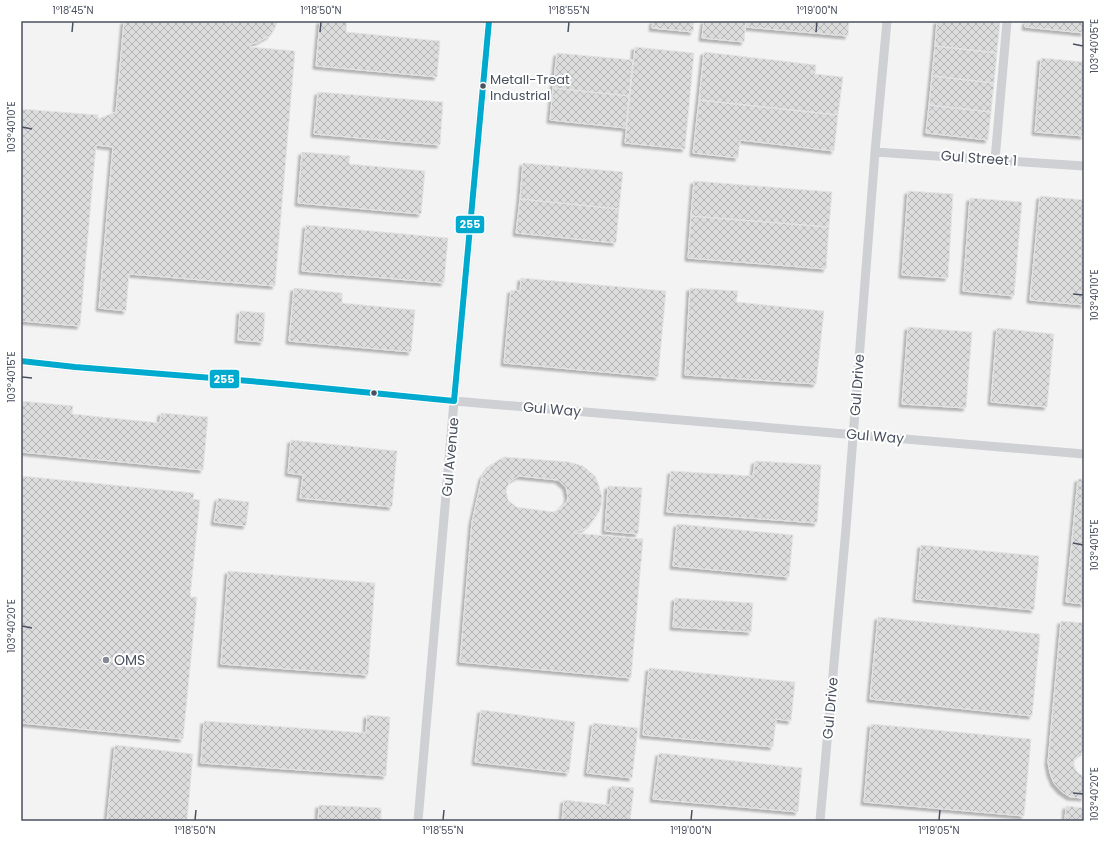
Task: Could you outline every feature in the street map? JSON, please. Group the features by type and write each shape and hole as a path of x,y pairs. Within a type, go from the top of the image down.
{"street":[{"name":"Gul Avenue","path":"418,821 454,401 489,21"},
{"name":"Gul Drive","path":"820,821 845,544 875,152 887,21"},
{"path":"995,160 1007,21"},
{"name":"Gul Street 1","path":"875,152 1084,166"},
{"name":"Gul Way","path":"21,361 454,401 1084,454"}],"building":[{"path":"124,21 217,21 232,23 239,21 278,21 274,30 269,36 251,44 250,47 295,51 275,286 129,274 126,311 99,308 113,147 96,145 80,326 21,321 21,109 98,115 98,119 116,112"},
{"path":"320,21 347,21 346,32 440,41 437,77 316,66"},
{"path":"653,21 694,21 693,32 652,28"},
{"path":"704,21 746,21 744,42 702,38"},
{"path":"746,21 849,21 848,36 745,27"},
{"path":"937,21 1000,22 997,53 935,46"},
{"path":"1026,21 1084,21 1084,33 1025,27"},
{"path":"935,46 997,53 994,83 932,76"},
{"path":"635,47 694,53 685,149 625,143"},
{"path":"704,52 816,65 815,74 843,77 838,115 699,100"},
{"path":"557,53 633,60 629,96 553,88"},
{"path":"1041,58 1084,62 1084,136 1035,132"},
{"path":"932,76 994,83 991,112 929,105"},
{"path":"553,88 629,96 626,128 550,120"},
{"path":"318,92 443,102 440,145 314,134"},
{"path":"699,100 838,115 834,151 740,140 738,158 693,153"},
{"path":"929,105 991,112 988,140 926,133"},
{"path":"302,152 350,156 349,164 425,171 421,214 298,203"},
{"path":"523,163 623,172 619,209 520,199"},
{"path":"694,181 832,192 829,227 691,216"},
{"path":"908,191 953,194 948,278 902,275"},
{"path":"1040,196 1084,200 1084,305 1030,300"},
{"path":"970,198 1022,202 1014,296 963,291"},
{"path":"520,199 619,209 616,243 516,233"},
{"path":"691,216 829,227 826,269 688,258"},
{"path":"306,225 448,238 444,283 302,271"},
{"path":"521,278 666,291 658,377 504,363 511,290 520,291"},
{"path":"294,288 342,293 342,303 415,310 411,352 289,341"},
{"path":"690,288 738,291 736,302 824,311 816,384 685,375"},
{"path":"240,311 265,313 263,342 238,340"},
{"path":"908,327 972,332 966,408 902,404"},
{"path":"997,328 1054,334 1047,407 991,402"},
{"path":"21,401 73,406 72,414 160,423 161,413 208,417 203,470 21,452"},
{"path":"291,440 397,451 392,507 300,498 303,475 288,473"},
{"path":"504,457 569,462 583,466 595,476 602,497 601,505 599,512 590,524 584,529 573,533 643,539 631,678 460,662 472,522 482,477 491,465","holes":["519,476 558,480 566,487 568,497 567,501 560,509 553,512 516,507 508,500 506,490 510,481"]},
{"path":"755,461 821,465 817,523 667,512 671,471 753,476"},
{"name":"OMS","path":"21,476 194,493 193,499 200,500 190,597 197,597 183,739 21,723"},
{"path":"1078,479 1084,479 1084,604 1066,602"},
{"path":"608,486 642,488 638,534 605,531"},
{"path":"218,498 249,502 246,526 214,522"},
{"path":"677,524 793,535 789,577 673,566"},
{"path":"921,545 1039,556 1034,610 916,599"},
{"path":"228,571 375,583 368,675 221,664"},
{"path":"675,598 753,603 751,632 673,627"},
{"path":"878,617 1040,634 1032,716 870,699"},
{"path":"1061,621 1084,623 1084,751 1074,760 1074,766 1077,772 1084,777 1084,798 1070,797 1061,791 1054,783 1048,762"},
{"path":"649,668 795,682 791,721 776,719 773,747 643,735"},
{"path":"481,710 575,722 569,773 475,762"},
{"path":"367,715 390,717 386,776 201,763 204,721 366,733"},
{"path":"593,723 638,728 632,778 587,773"},
{"path":"871,724 1031,739 1024,816 864,802"},
{"path":"115,745 193,754 187,821 107,821"},
{"path":"659,753 802,768 798,812 653,799"},
{"path":"612,786 634,788 630,821 562,821 564,800 610,805"},
{"path":"319,805 381,808 381,821 318,821"},
{"path":"1066,806 1084,808 1084,821 1065,821"}],"transit line":[{"name":"255","path":"21,361 454,401 489,21"}],"place":[{"name":"Metall-Treat Industrial","path":"483,86"},
{"name":"OMS","path":"106,660"}]}
